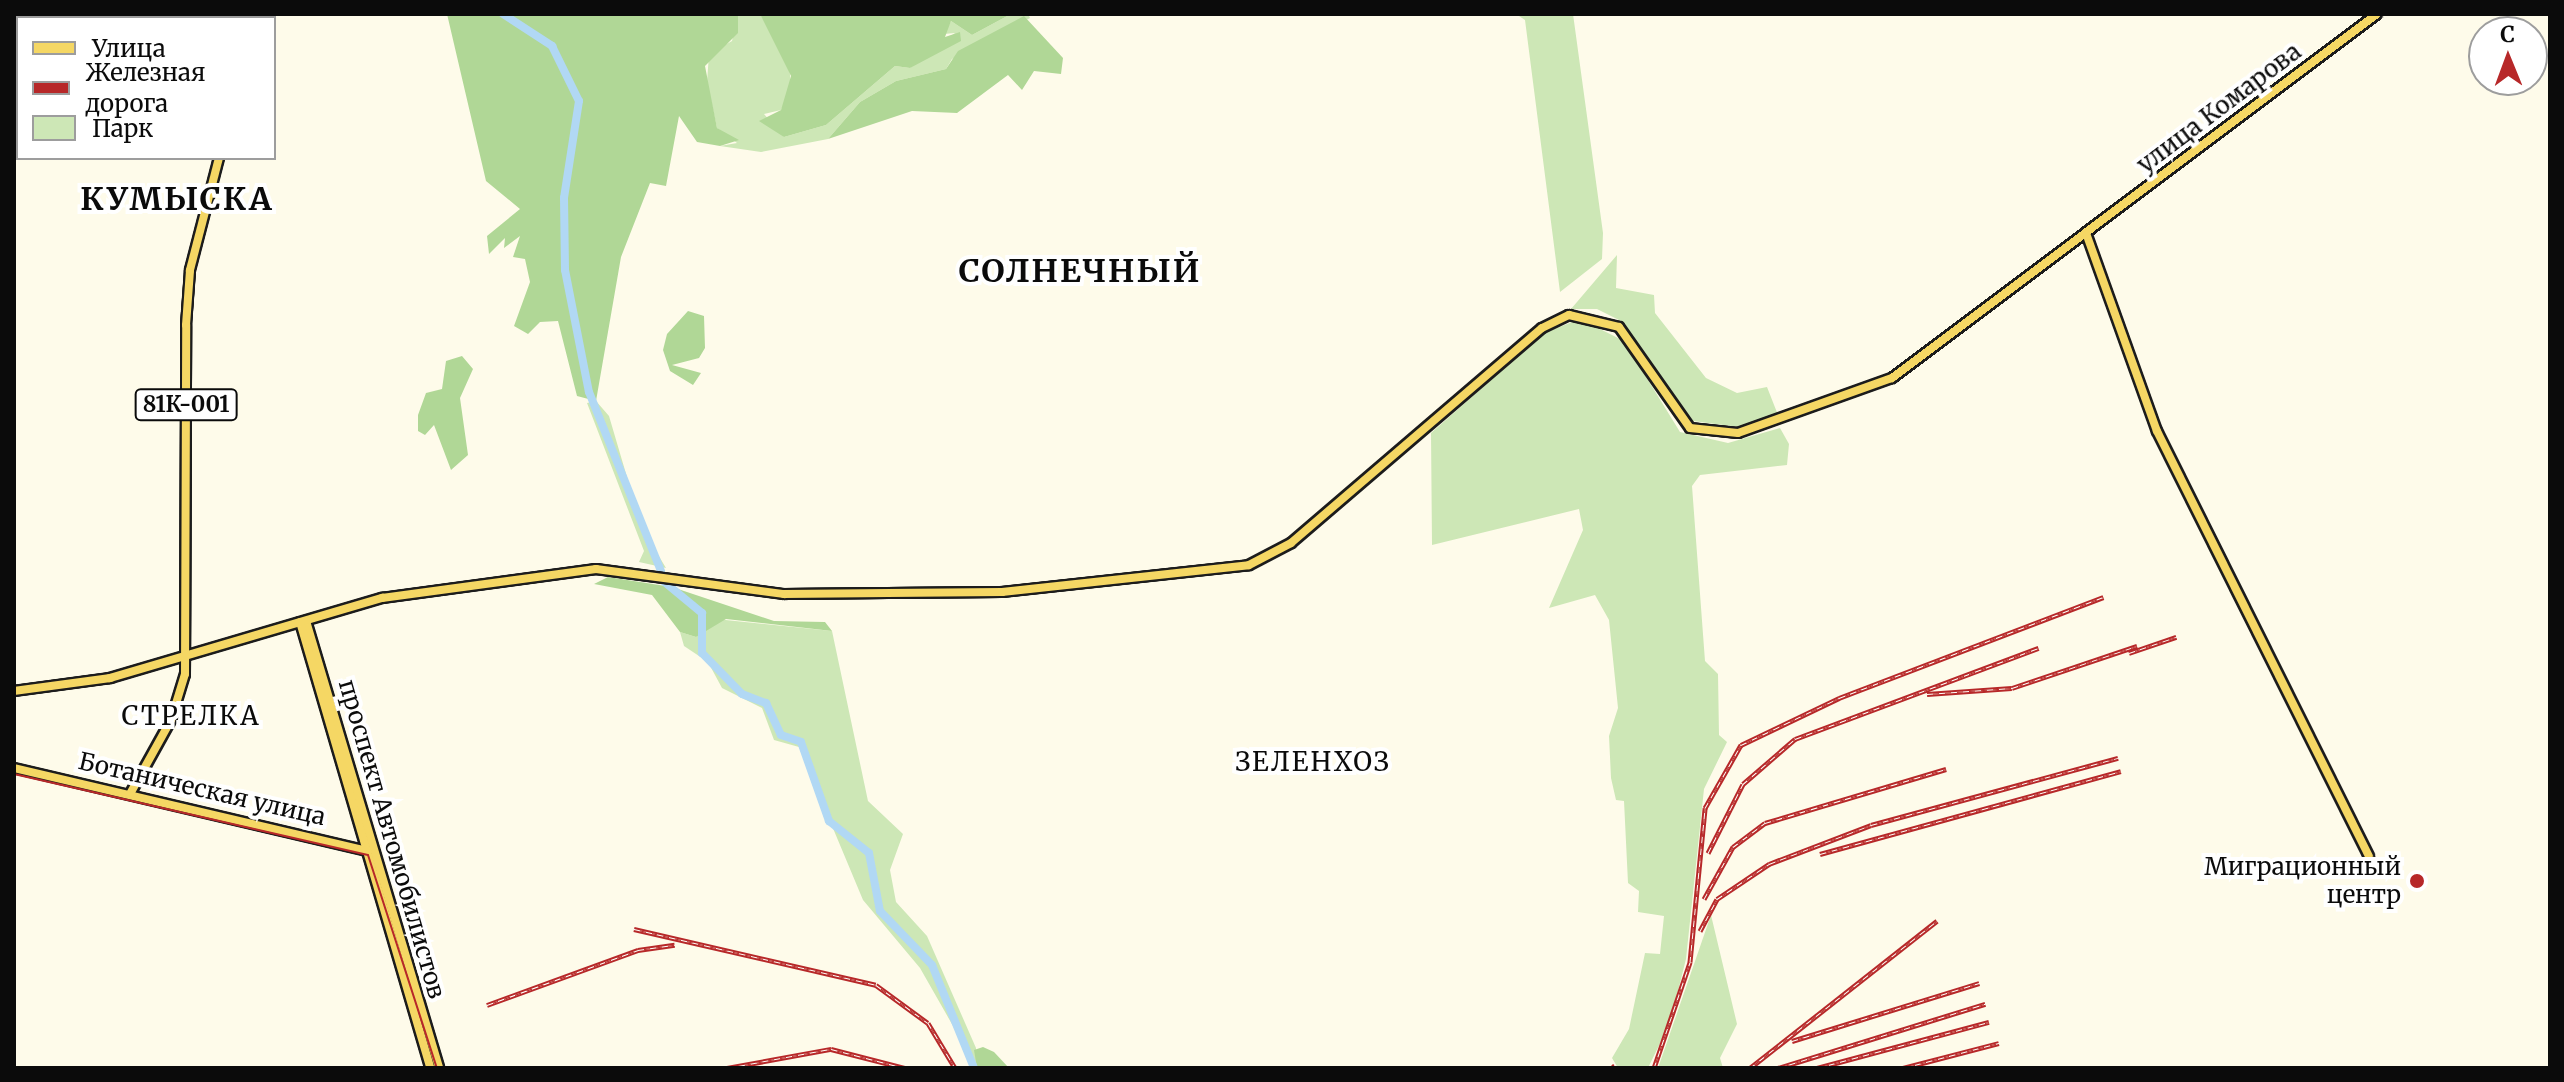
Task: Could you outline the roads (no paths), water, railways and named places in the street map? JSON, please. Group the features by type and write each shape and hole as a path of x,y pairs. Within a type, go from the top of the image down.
{"main road":[{"name":"улица Комарова","path":"14,691 110,678 382,598 596,569 800,594 1002,592 1249,565 1291,543 1559,318 1595,317 1619,327 1679,419 1702,433 1738,433 1892,378 2377,14"},
{"name":"81К-001","path":"185,655 186,325 190,270 218,160"},
{"path":"2086,233 2157,431 2369,856"},
{"name":"проспект Автомобилистов","path":"303,622 430,1068"},
{"name":"проспект Автомобилистов","path":"303,622 439,1068"},
{"path":"130,794 171,720 185,655"},
{"name":"Ботаническая улица","path":"14,768 367,851 377,858"}],"waterway":[{"path":"503,14 552,46 579,101 564,198 565,270 589,392 661,571"},
{"path":"662,580 702,613 702,653 742,694 766,703 781,735 801,742 829,821 869,853 880,911 932,965 974,1068"}],"tram line":[{"path":"14,774 368,855 437,1068"}],"railway":[{"path":"1654,1068 1690,962 1705,808 1741,745 1839,698 2103,597"},
{"path":"2129,653 2176,637"},
{"path":"1927,694 2012,688 2137,646"},
{"path":"1708,853 1743,784 1795,739 2039,648"},
{"path":"1700,931 1717,899 1769,864 1871,825 2118,758"},
{"path":"1704,899 1733,847 1765,823 1946,769"},
{"path":"1820,854 2121,771"},
{"path":"1750,1068 1937,921"},
{"path":"634,929 876,985 928,1023 955,1068"},
{"path":"487,1005 638,950 675,945"},
{"path":"1792,1041 1979,983"},
{"path":"1778,1068 1985,1004"},
{"path":"1817,1068 1989,1022"},
{"path":"1903,1068 1999,1043"},
{"path":"727,1068 831,1049 905,1068"},
{"path":"1612,1068 1615,1065"}],"place":[{"name":"Миграционный центр","path":"2417,881"}],"district":[{"name":"КУМЫСКА","path":"177,199"},
{"name":"СОЛНЕЧНЫЙ","path":"1080,271"},
{"name":"СТРЕЛКА","path":"191,716"},
{"name":"ЗЕЛЕНХОЗ","path":"1313,762"}]}
